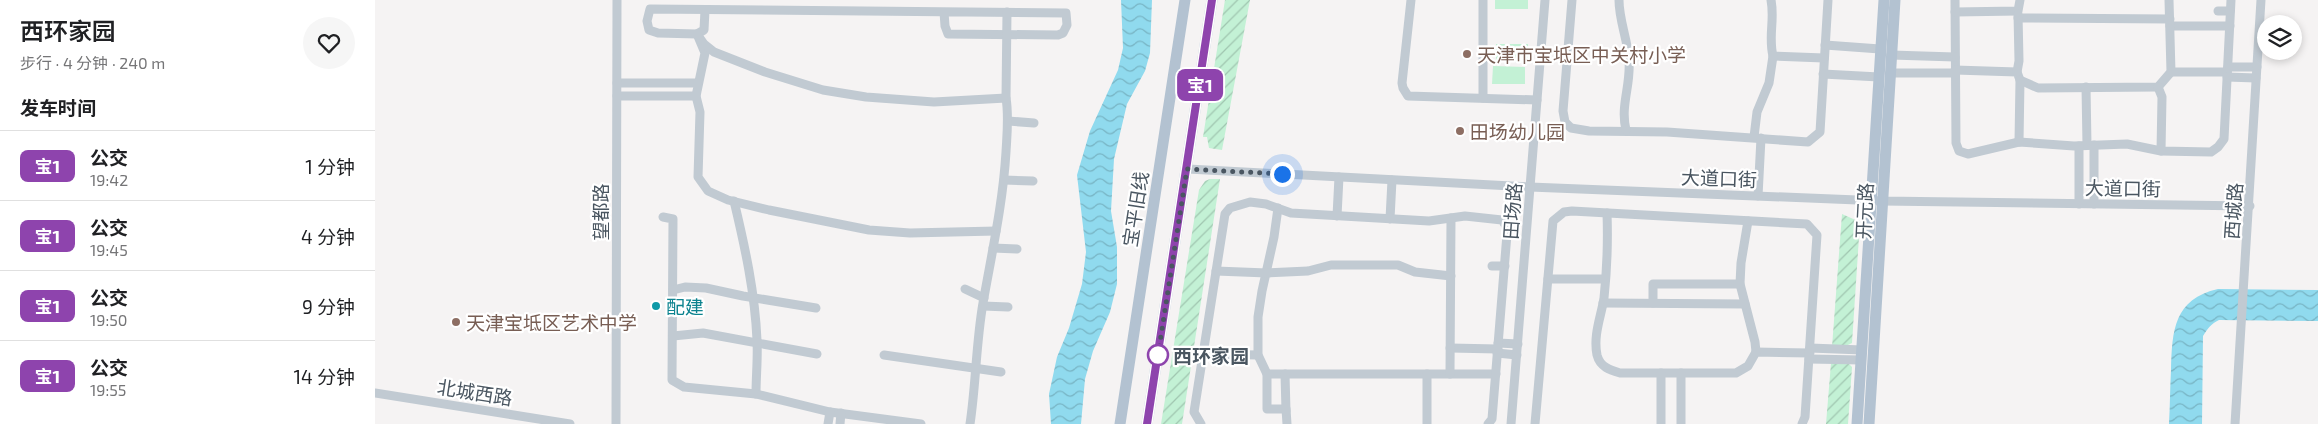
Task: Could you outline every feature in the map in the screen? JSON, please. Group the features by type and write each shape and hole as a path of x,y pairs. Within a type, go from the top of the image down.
{"main road":[{"name":"宝平旧线","path":"1120,424 1185,0"},
{"path":"1147,424 1212,0"},
{"name":"开元路","path":"1857,424 1876,201 1884,75 1880,49 1883,0"},
{"name":"开元路","path":"1884,75 1891,56 1895,0"},
{"name":"开元路","path":"1869,424 1876,201"}],"street":[{"name":"望都路","path":"616,424 617,0"},
{"path":"1411,0 1402,83 1408,96 1537,100"},
{"path":"1483,0 1483,98"},
{"name":"田场路","path":"1511,424 1545,0"},
{"path":"1572,0 1563,110 1565,122 1571,128 1589,131 1626,130 1808,142 1820,132 1827,0"},
{"path":"1619,0 1619,14 1629,61 1623,112 1626,130"},
{"path":"1757,196 1757,112 1769,83 1773,56 1769,41 1772,22 1771,0"},
{"path":"1955,0 1955,72 1960,128 1956,143 1959,151 1968,154 2019,142 2087,145 2127,144 2161,151 2211,152 2218,148 2224,139 2231,0"},
{"path":"2019,142 2018,15 2020,0"},
{"path":"1823,74 1884,75 1955,72 2018,76 2038,88 2158,87 2171,72 2169,0"},
{"name":"西城路","path":"2235,424 2250,206 2261,0"},
{"path":"705,10 704,30 697,34 658,33 649,30 647,16 650,9 1066,13 1068,18 1063,33 1059,35 948,34 945,26 944,12"},
{"path":"2219,11 2230,10"},
{"path":"970,424 984,302 1004,180 1008,121 1006,98 1007,12"},
{"path":"1955,12 2230,26"},
{"path":"697,34 705,53 697,83 696,96 700,112 699,177 708,191 734,201 813,220 869,230 910,233 996,232"},
{"path":"697,34 704,44 714,52 765,72 823,90 866,97 934,102 1006,98"},
{"path":"1825,45 1880,49"},
{"path":"1773,56 1824,58"},
{"path":"1891,56 1955,56"},
{"path":"2171,72 2227,72 2257,67"},
{"path":"2227,72 2256,78"},
{"path":"617,83 697,83"},
{"path":"2086,87 2087,145 2094,204"},
{"path":"2158,87 2162,98 2161,151"},
{"path":"617,96 696,96"},
{"path":"1008,121 1034,123"},
{"path":"2079,204 2087,145"},
{"name":"大道口街","path":"1187,169 1530,187 1876,201 2250,206"},
{"path":"1337,216 1339,177"},
{"path":"1004,180 1033,181"},
{"path":"1389,219 1393,180"},
{"path":"734,201 747,253 753,298 757,344 755,394"},
{"path":"1201,424 1194,412 1225,214 1230,208 1250,202 1291,213 1429,221 1465,216 1502,220 1506,226 1507,234 1505,266 1492,419 1488,424"},
{"path":"1278,208 1258,317 1258,356 1267,374 1267,409 1286,411"},
{"path":"1535,424 1553,221 1564,212 1572,211 1807,224 1817,235 1805,417 1802,424"},
{"path":"1607,213 1605,279 1603,303 1597,327 1597,355 1604,367 1620,373 1736,373 1748,366 1756,352 1740,284 1741,263 1748,220"},
{"path":"663,217 673,219 673,380 684,386 755,394 830,412 921,424"},
{"path":"1450,374 1451,218"},
{"path":"993,248 1017,249"},
{"path":"1216,271 1267,273 1308,271 1331,265 1399,265 1415,272 1451,276"},
{"path":"1492,266 1505,266"},
{"path":"1548,279 1605,279"},
{"path":"1653,303 1653,284 1740,284"},
{"path":"673,290 685,287 706,288 816,308"},
{"path":"965,289 984,302 1008,307"},
{"path":"1603,303 1745,304"},
{"path":"673,336 703,333 817,354"},
{"path":"1450,348 1498,348 1518,344"},
{"path":"1498,348 1517,355"},
{"path":"1756,352 1862,355"},
{"path":"1203,354 1258,356"},
{"path":"884,355 1001,372"},
{"path":"1661,373 1661,424"},
{"path":"1681,373 1681,424"},
{"path":"1267,374 1495,374"},
{"path":"1285,374 1287,424"},
{"path":"1427,374 1427,424"},
{"name":"北城西路","path":"375,393 570,424"},
{"path":"828,424 830,412"},
{"path":"840,424 841,413"}],"green space":[{"path":"1225,0 1250,0 1222,150 1209,148 1207,137 1203,137"},
{"path":"1495,0 1528,0 1528,9 1495,9"},
{"path":"1496,44 1528,44 1528,62 1496,61"},
{"path":"1493,66 1525,67 1525,84 1492,84"},
{"path":"1220,179 1182,424 1161,424 1199,190 1205,181"},
{"path":"1842,214 1860,222 1852,343 1832,347"},
{"path":"1831,363 1849,364 1852,367 1848,424 1826,424"}],"water":[{"path":"1121,0 1152,0 1150,53 1145,71 1127,104 1114,159 1111,211 1117,247 1117,284 1110,312 1093,351 1085,379 1081,424 1051,424 1049,394 1057,357 1069,328 1082,284 1086,252 1077,175 1090,131 1118,70 1123,48"},
{"path":"2218,289 2318,290 2318,321 2219,320 2214,323 2203,336 2202,424 2169,424 2173,342 2178,318 2192,300"}],"bus line":[{"name":"宝1","path":"1147,424 1212,0"}],"place":[{"name":"天津市宝坻区中关村小学","path":"1467,54"},
{"name":"田场幼儿园","path":"1460,131"},
{"name":"配建","path":"656,306"},
{"name":"天津宝坻区艺术中学","path":"456,322"},
{"name":"西环家园","path":"1158,355"}],"route":[{"path":"1158,355 1187,169 1282,174"}]}
